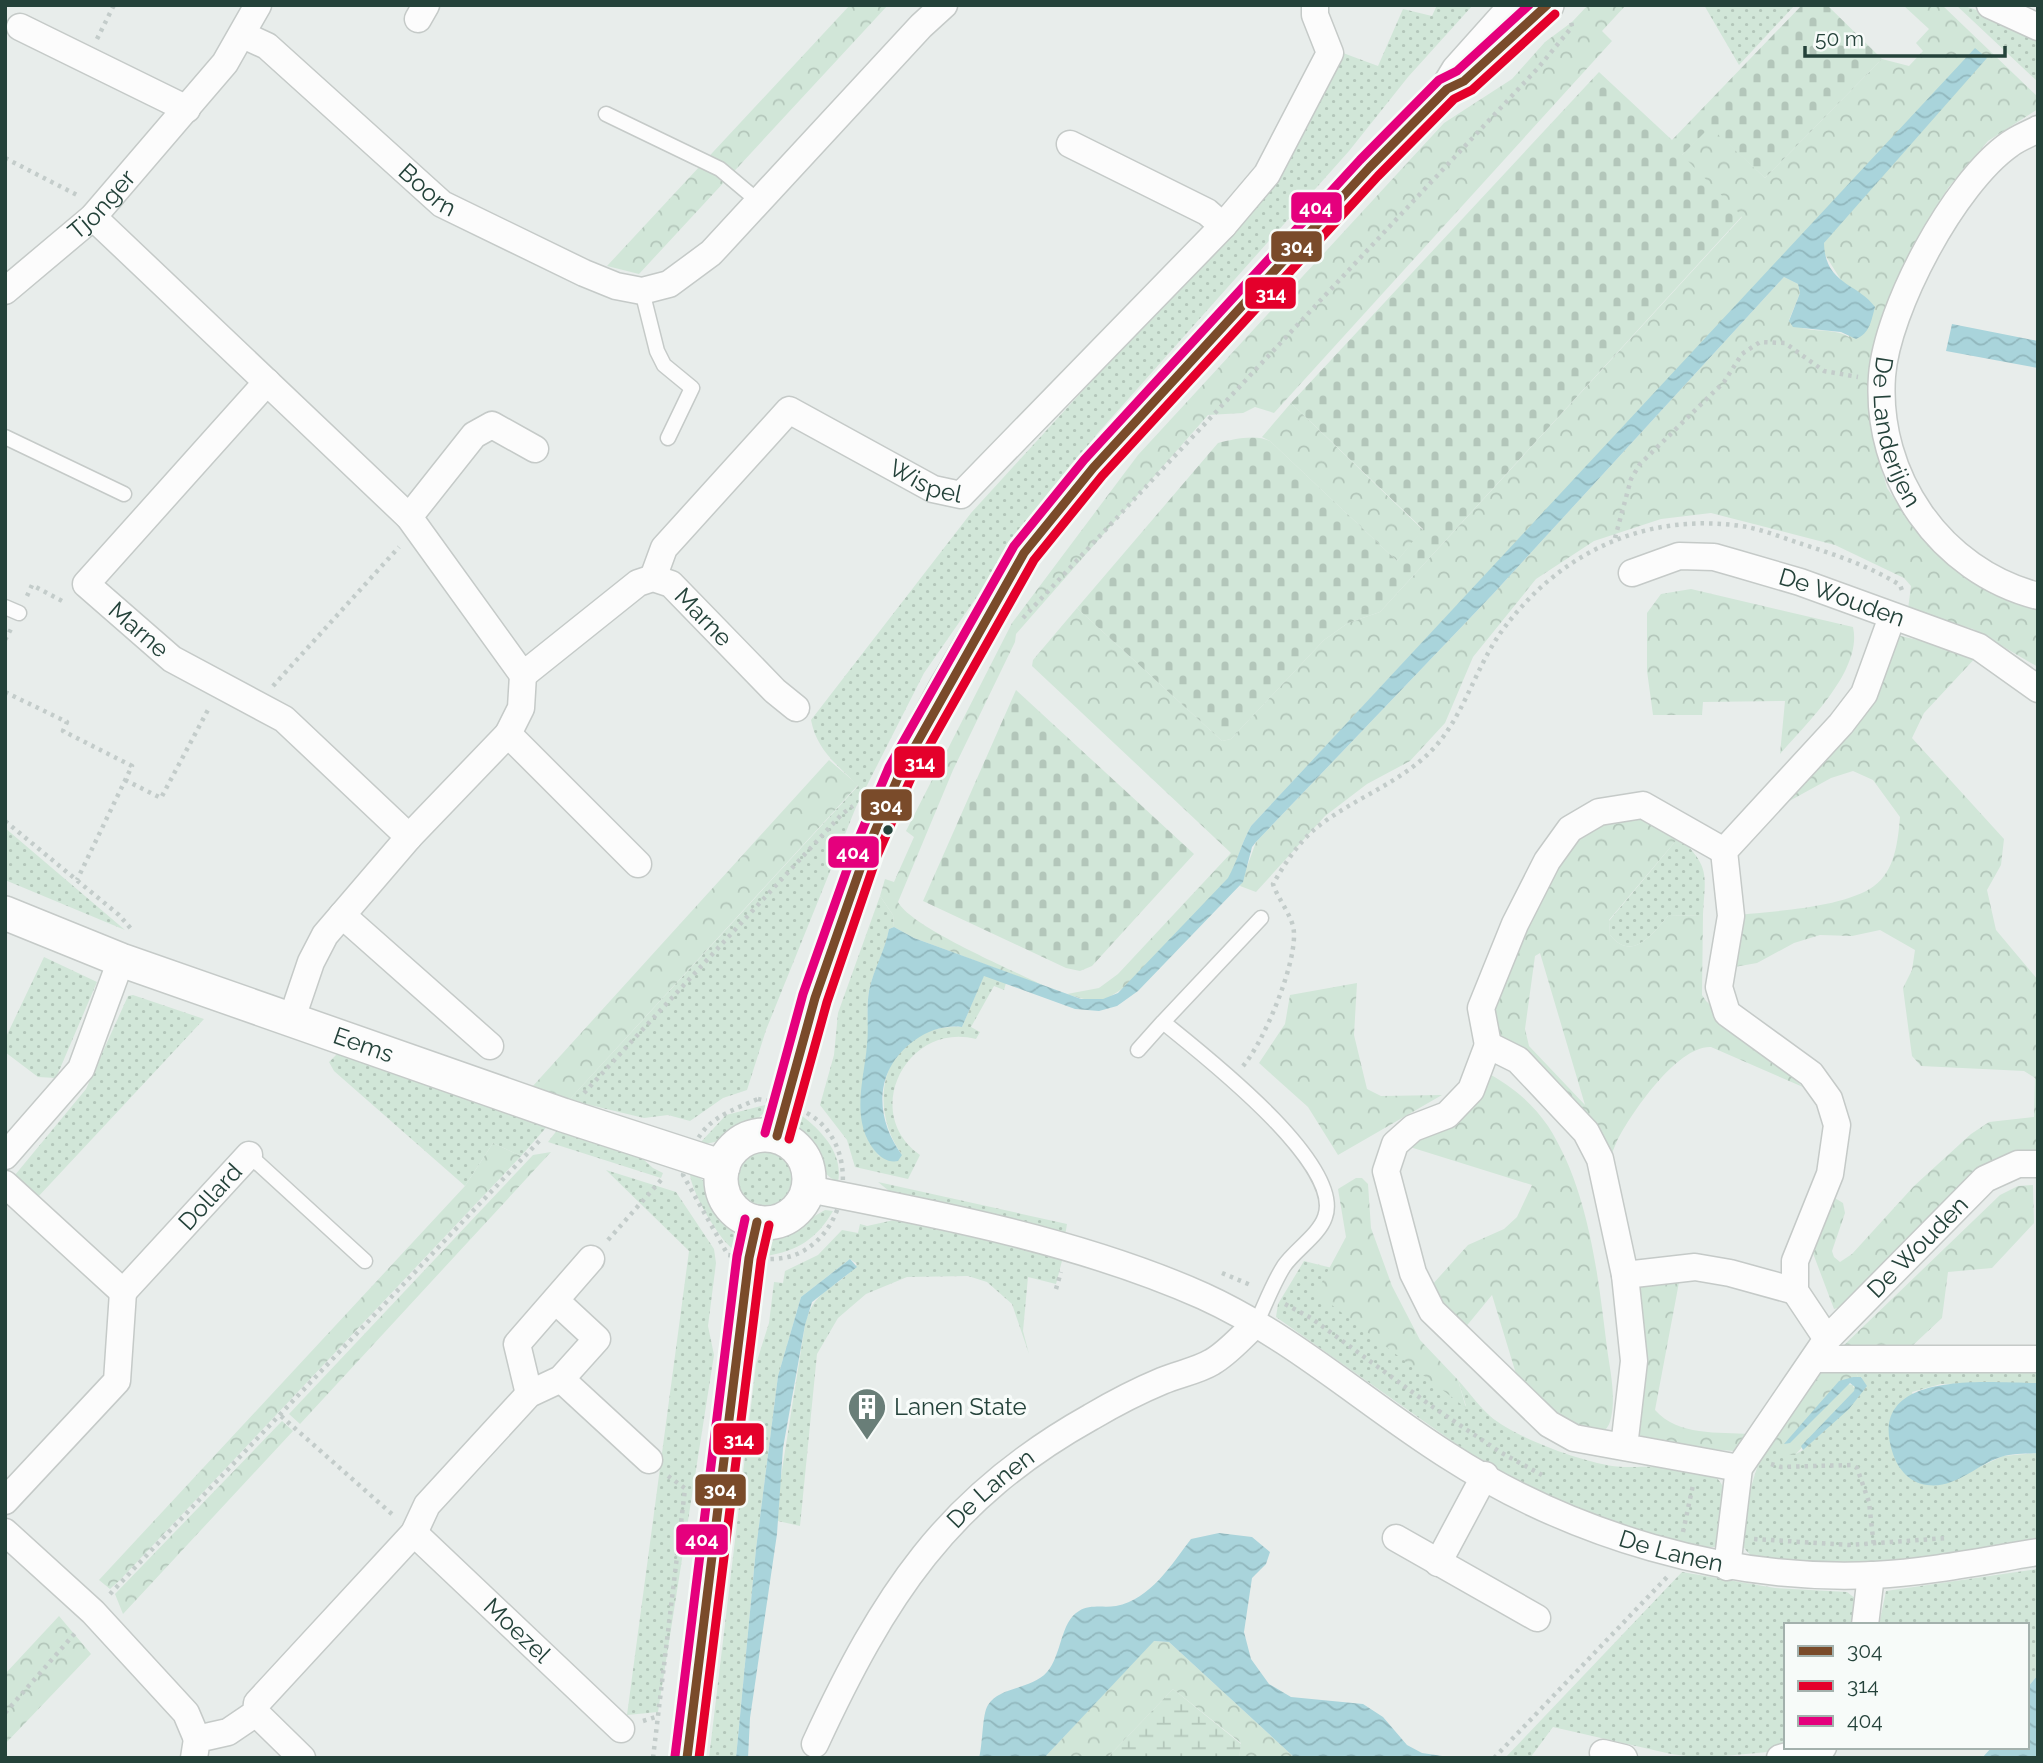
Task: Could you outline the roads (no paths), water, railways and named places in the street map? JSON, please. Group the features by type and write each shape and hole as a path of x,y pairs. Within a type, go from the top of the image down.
{"street":[{"name":"Tjonger","path":"5,291 93,217 187,110 243,35 258,5"},
{"name":"Wispel","path":"653,578 664,548 789,410 933,488 961,495 1223,226 1267,174 1330,52 1315,15 1315,5"},
{"path":"777,1136 815,998 866,852 926,725 1024,553 1093,468 1369,168 1447,89 1458,71 1517,5"},
{"path":"1990,5 2038,27"},
{"name":"Boorn","path":"243,35 267,46 442,204 584,273 616,286 642,290 669,284 694,267 942,6"},
{"path":"1447,89 1464,81 1559,11"},
{"path":"20,27 187,110"},
{"name":"De Landerijen","path":"2038,129 2009,144 1987,164 1941,222 1894,320 1882,376 1887,438 1901,483 1926,523 1960,558 1996,580 2038,596"},
{"path":"1070,144 1207,212 1223,226"},
{"path":"93,217 413,522 523,674 521,708 508,734 409,837 325,935 312,961 292,1018"},
{"name":"Marne","path":"267,382 86,584 172,659 284,719 409,837"},
{"path":"413,522 474,435 492,425 535,449"},
{"name":"De Wouden","path":"1632,573 1679,556 1714,557 1800,582 1979,647 2038,690"},
{"name":"Marne","path":"523,674 638,583 653,578 671,584 693,603 775,691 796,708"},
{"path":"1892,617 1864,694 1841,724 1724,850 1731,916 1719,987 1727,1013 1811,1074 1829,1099 1837,1125 1830,1174 1795,1261 1795,1291 1820,1349 2038,1359"},
{"path":"508,734 638,864"},
{"path":"1724,850 1643,805 1600,812 1570,830 1541,872 1515,924 1481,1008 1488,1045 1471,1090 1447,1115 1413,1128 1395,1144 1386,1171 1413,1273 1432,1311 1549,1424 1574,1438 1698,1460 1742,1462"},
{"name":"Eems","path":"5,913 129,948 292,1018 564,1115 723,1167"},
{"path":"342,915 490,1046"},
{"path":"5,1156 81,1069 129,948"},
{"path":"1488,1045 1518,1060 1586,1132 1600,1159 1625,1275 1634,1361 1624,1447"},
{"path":"756,1136 777,1136 800,1152 809,1177 808,1189 801,1205 789,1216 774,1222 757,1222 736,1211 728,1202 723,1191 723,1167 728,1156 745,1140 756,1136"},
{"name":"Dollard","path":"123,1292 249,1155"},
{"name":"De Wouden","path":"1727,1567 1742,1462 1820,1349 1985,1179 2018,1164 2038,1164"},
{"path":"5,1184 123,1292 117,1381 5,1501"},
{"name":"De Lanen","path":"808,1189 1002,1232 1130,1267 1205,1297 1256,1324 1343,1380 1448,1456 1547,1507 1622,1538 1676,1555 1727,1567 1785,1573 1871,1575 1931,1570 2038,1552"},
{"path":"687,1758 749,1258 757,1222"},
{"path":"529,1394 517,1344 591,1259"},
{"path":"1625,1275 1695,1267 1730,1273 1795,1291"},
{"path":"256,1713 257,1703 414,1533 427,1505 529,1394 561,1380 597,1339 556,1301"},
{"name":"De Lanen","path":"815,1744 874,1625 907,1575 970,1502 1010,1468 1055,1438 1161,1381 1212,1362 1256,1324"},
{"path":"561,1380 649,1460"},
{"path":"1438,1563 1485,1475"},
{"path":"5,1532 93,1612 186,1713 196,1748 228,1732 256,1713"},
{"name":"Moezel","path":"414,1533 621,1729"},
{"path":"1396,1538 1537,1618"},
{"path":"1865,1623 1871,1575"},
{"path":"256,1713 302,1758"},
{"path":"1780,1758 1815,1749"}],"lane":[{"path":"607,114 720,169 758,201"},
{"path":"642,290 657,351 664,365 692,388 668,438"},
{"path":"5,437 124,494"},
{"path":"1138,1050 1261,918"},
{"path":"1163,1022 1231,1080 1300,1145 1321,1180 1327,1199 1325,1217 1284,1267 1256,1324"},
{"name":"Dollard","path":"249,1155 365,1261"}],"water":[{"path":"1975,48 1987,58 1824,243 1826,257 1836,275 1875,307 1864,333 1856,339 1841,332 1793,327 1789,321 1800,293 1798,284 1784,277 1493,594 1256,842 1252,847 1243,882 1138,991 1117,1006 1099,1011 1075,1009 984,976 962,1027 937,1029 926,1033 902,1052 892,1065 885,1079 883,1110 886,1125 902,1155 898,1161 891,1161 877,1154 867,1139 860,1100 868,1038 869,991 889,929 894,927 914,938 1081,999 1103,999 1118,993 1228,878 1251,826"},
{"path":"1952,324 2038,341 2038,368 1946,351"},
{"path":"850,1259 857,1267 812,1302 805,1325 783,1448 777,1534 750,1718 748,1758 736,1758 756,1549 778,1376 801,1297"},
{"path":"1861,1377 1867,1386 1849,1409 1803,1450 1801,1446 1854,1391 1855,1387 1850,1383 1790,1443 1784,1444 1839,1381"},
{"path":"1963,1383 2038,1383 2038,1453 2001,1457 1956,1480 1937,1485 1915,1481 1898,1465 1893,1454 1889,1426 1896,1407 1913,1394 1936,1386"},
{"path":"1219,1533 1252,1537 1270,1552 1266,1564 1252,1578 1244,1632 1251,1659 1269,1684 1291,1697 1363,1704 1383,1717 1407,1745 1422,1753 1456,1758 1295,1758 1169,1642 1154,1641 1044,1758 979,1758 988,1705 1000,1694 1033,1682 1047,1672 1073,1616 1083,1609 1116,1606 1140,1596 1168,1570 1191,1539"},
{"path":"2038,1675 2038,1758 1982,1758 1990,1749 2029,1749 2029,1686"}],"place":[{"name":"Lanen State","path":"867,1441"}]}
